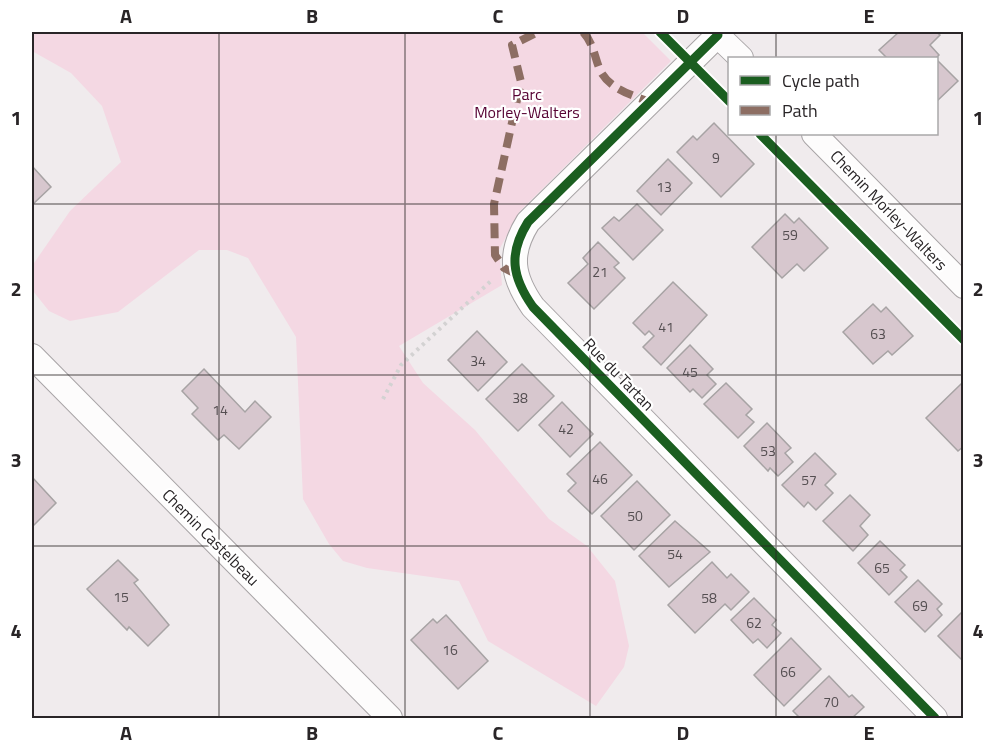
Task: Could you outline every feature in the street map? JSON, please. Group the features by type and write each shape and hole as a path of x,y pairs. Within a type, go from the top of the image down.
{"street":[{"path":"716,33 740,57"},
{"name":"Rue du Tartan","path":"716,33 528,222 518,238 514,256 519,283 533,307 935,718"},
{"name":"Chemin Morley-Walters","path":"815,135 963,286"},
{"name":"Chemin Castelbeau","path":"32,356 390,718"}],"path":[{"path":"383,399 401,365 496,276"}],"green space":[{"name":"Parc Morley-Walters","path":"32,32 642,32 671,61 520,211 499,250 502,285 399,346 423,383 475,430 549,519 587,546 615,581 629,646 624,667 596,706 488,641 459,581 367,568 343,561 329,544 303,499 296,337 248,258 227,250 199,250 118,312 70,321 49,311 33,291 32,266 70,211 121,162 102,106 71,73 32,51"}],"building":[{"path":"899,32 936,32 940,35 930,45 939,55 937,57 886,57 879,50"},
{"path":"938,61 958,81 938,100"},
{"path":"714,123 754,164 721,197 677,152 693,136 697,140"},
{"path":"668,159 692,183 661,215 637,191"},
{"path":"32,166 51,187 32,205"},
{"path":"637,204 663,230 633,260 602,228 614,217 619,221"},
{"path":"785,214 794,223 799,218 828,248 804,271 797,264 782,278 752,247"},
{"path":"598,242 619,263 614,267 625,278 594,309 568,283 588,264 583,258"},
{"path":"673,282 707,315 661,365 643,347 654,336 649,331 645,335 633,323"},
{"path":"873,304 881,312 886,307 913,336 892,355 888,351 873,364 843,332"},
{"path":"477,331 507,362 478,391 448,360"},
{"path":"690,345 713,369 707,375 716,384 702,398 693,389 690,392 667,368"},
{"path":"522,364 554,396 518,431 486,399"},
{"path":"204,369 245,412 255,401 271,417 239,449 224,435 218,440 192,414 198,408 182,391"},
{"path":"726,383 752,409 746,415 754,422 738,438 704,404"},
{"path":"961,384 964,387 964,446 958,451 926,418"},
{"path":"562,402 593,434 570,457 539,425"},
{"path":"767,423 791,448 785,453 793,462 778,476 770,468 768,471 744,446"},
{"path":"600,442 632,475 592,514 568,491 576,483 567,474"},
{"path":"815,453 836,474 825,485 833,493 816,510 808,502 804,507 782,485"},
{"path":"32,477 56,503 32,527"},
{"path":"637,481 670,515 634,550 601,516"},
{"path":"850,495 870,515 860,526 868,535 853,551 823,521"},
{"path":"675,521 710,552 669,587 639,556"},
{"path":"880,541 905,565 900,570 907,577 889,595 858,563"},
{"path":"118,560 138,580 134,583 169,625 148,646 129,627 127,630 87,589"},
{"path":"712,562 727,578 731,574 749,592 731,610 725,604 695,633 668,605"},
{"path":"918,580 942,604 937,609 942,615 925,632 895,602"},
{"path":"754,598 776,620 772,625 781,633 767,648 758,639 753,643 731,620"},
{"path":"964,611 964,662 938,636"},
{"path":"446,615 488,661 458,689 411,640 433,619 437,623"},
{"path":"791,638 821,669 784,706 754,675"},
{"path":"829,676 849,697 852,695 864,707 852,718 800,718 793,711"}],"marked path":[{"path":"516,274 504,268 495,255 494,204 521,82 512,45 538,32"},
{"path":"583,32 592,46 604,77 615,87 650,102"}],"cycle path":[{"path":"660,32 728,100"},
{"path":"718,35 528,222 517,245 515,255 517,275 533,307 935,718"},
{"path":"761,135 964,340"}]}
